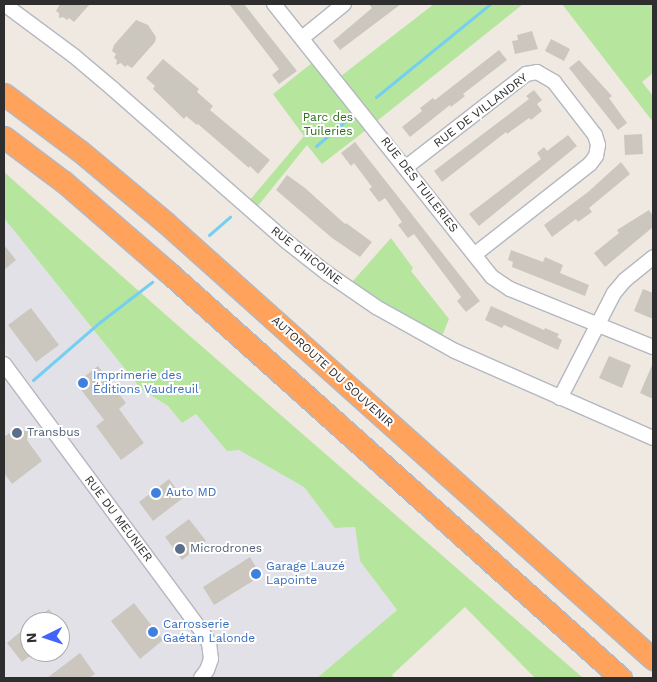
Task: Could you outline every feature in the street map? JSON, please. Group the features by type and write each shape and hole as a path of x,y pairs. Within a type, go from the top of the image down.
{"highway":[{"name":"AUTOROUTE DU SOUVENIR","path":"4,94 80,151 166,223 653,659"},
{"path":"4,137 64,182 161,266 622,678"}],"street":[{"name":"RUE CHICOINE","path":"4,4 74,56 259,219 328,274 376,307 418,332 560,398 653,438"},
{"name":"RUE DES TUILERIES","path":"274,4 492,277 503,284 596,325 653,347"},
{"path":"302,38 344,4"},
{"name":"RUE DE VILLANDRY","path":"404,168 526,74 537,72 554,82 595,135 598,145 596,156 590,164 474,255"},
{"path":"560,398 596,325 619,286 653,257"},
{"name":"RUE DU MEUNIER","path":"4,364 204,633 209,643 211,659 207,670 201,678"}],"shaded area":[{"path":"4,218 141,389 168,406 182,423 196,414 227,451 239,450 304,487 335,528 355,527 360,561 397,610 317,678 211,678 219,663 219,652 212,633 4,349"},
{"path":"4,377 200,640 204,657 201,668 191,678 7,678 4,674"}],"green space":[{"path":"434,4 523,4 377,121 341,76"},
{"path":"562,4 653,4 653,73 642,82 653,96 653,122"},
{"name":"Parc des Tuileries","path":"312,63 366,130 322,164 307,145 257,207 249,201 304,136 273,94"},
{"path":"4,172 583,678 535,678 465,607 392,675 394,678 317,678 397,610 360,561 355,527 335,528 304,487 239,450 227,451 196,414 182,423 168,406 141,389 4,218"},
{"path":"391,238 413,268 411,271 449,319 442,336 380,301 352,282"}],"building":[{"path":"60,4 90,4 74,22 69,18 67,20 63,17 59,18 59,13 56,11"},
{"path":"229,4 244,4 297,71 279,84 272,75 279,69"},
{"path":"369,4 401,4 340,50 333,41 372,8"},
{"path":"136,20 148,25 156,37 155,42 132,68 127,65 125,67 121,63 116,65 117,60 114,58 116,54 112,51 114,45"},
{"path":"532,31 538,49 515,54 512,41 518,40 517,35"},
{"path":"551,39 570,49 564,61 545,51"},
{"path":"499,50 507,60 463,94 465,96 451,107 450,105 410,137 402,127 422,111 420,108 433,98 435,100"},
{"path":"163,59 199,89 197,92 213,106 210,110 270,160 258,174 198,124 186,116 184,119 153,89 155,86 146,78"},
{"path":"579,60 612,96 609,98 627,123 618,130 569,68"},
{"path":"534,90 542,100 537,104 542,111 507,134 506,132 442,182 434,171 529,99 526,96"},
{"path":"642,134 643,154 625,155 624,135"},
{"path":"568,135 577,146 479,226 469,214 541,159 537,153 544,147 547,151"},
{"path":"355,142 480,301 466,312 457,301 461,297 414,234 408,238 398,225 402,222 385,198 379,202 369,189 372,187 354,163 351,166 341,153"},
{"path":"621,162 630,174 589,208 592,212 578,222 576,219 552,237 544,225 588,192"},
{"path":"287,175 305,188 345,224 372,242 360,257 332,238 276,190"},
{"path":"649,210 653,216 653,227 605,267 594,253 619,233 617,230"},
{"path":"4,245 16,260 4,270"},
{"path":"511,250 543,262 545,257 563,265 560,273 589,285 585,296 512,267 513,262 508,260"},
{"path":"643,289 653,293 653,319 634,311"},
{"path":"491,306 544,330 545,328 559,334 557,337 562,340 558,350 504,325 502,328 485,320"},
{"path":"31,308 59,345 36,362 8,325"},
{"path":"609,356 631,365 622,388 599,378"},
{"path":"653,363 653,399 640,393"},
{"path":"98,366 126,403 119,409 144,443 121,460 96,426 104,420 76,383"},
{"path":"15,429 28,431 27,440 42,461 12,484 4,473 4,437"},
{"path":"169,479 183,498 153,521 139,502"},
{"path":"189,519 206,541 182,560 165,537"},
{"path":"250,557 261,576 214,605 203,587"},
{"path":"134,603 163,640 140,659 111,621"},
{"path":"20,632 20,659 7,643"},
{"path":"80,653 95,674 89,678 47,678 70,662"}],"waterway":[{"path":"376,97 490,4"},
{"path":"316,146 348,119"},
{"path":"209,235 230,217"},
{"path":"33,380 100,322 152,282"}],"place":[{"name":"Imprimerie des Éditions Vaudreuil","path":"83,383"},
{"name":"Transbus","path":"17,433"},
{"name":"Auto MD","path":"156,493"},
{"name":"Microdrones","path":"180,549"},
{"name":"Garage Lauzé Lapointe","path":"256,574"},
{"name":"Carrosserie Gaétan Lalonde","path":"153,632"}]}
